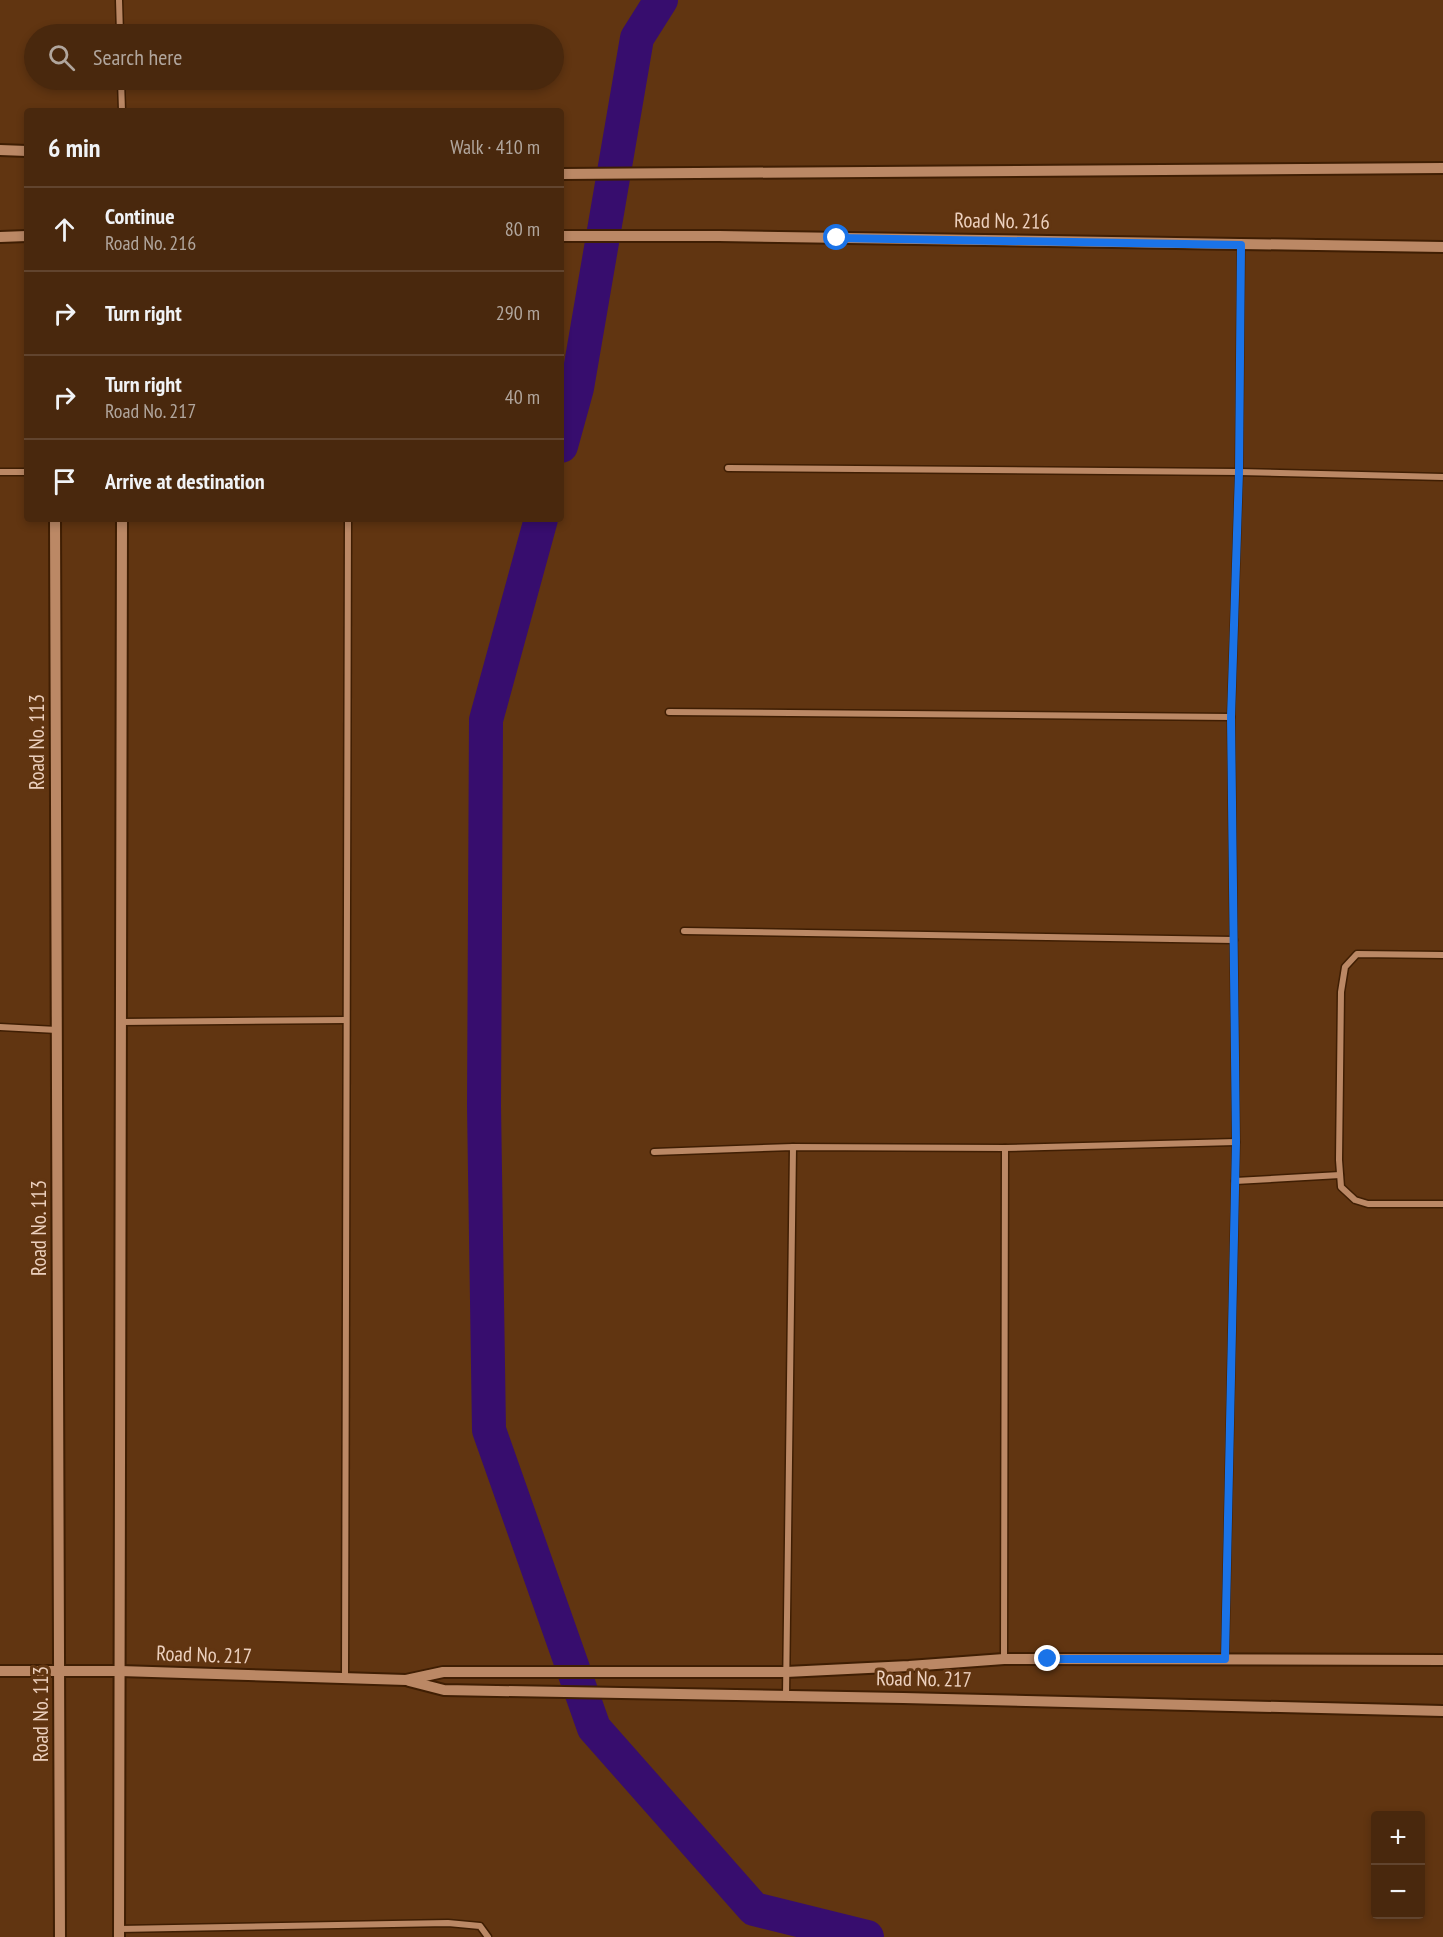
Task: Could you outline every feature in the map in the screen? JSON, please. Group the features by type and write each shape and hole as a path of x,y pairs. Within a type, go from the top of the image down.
{"street":[{"path":"119,0 120,24"},
{"path":"121,90 122,108"},
{"path":"0,150 24,151"},
{"path":"564,174 1443,168"},
{"path":"0,237 24,236"},
{"name":"Road No. 216","path":"564,236 718,236 1443,247"},
{"path":"1225,1659 1236,1142 1231,717 1239,472 1241,245"},
{"path":"728,468 1239,472 1443,477"},
{"path":"0,472 24,472"},
{"name":"Road No. 113","path":"55,522 60,1937"},
{"path":"122,522 119,1933 448,1923 480,1926 488,1937"},
{"path":"345,1679 348,522"},
{"path":"669,712 1231,717"},
{"path":"684,931 1234,940"},
{"path":"1443,955 1357,954 1345,966 1341,992 1340,1175 1341,1187 1355,1200 1368,1204 1443,1204"},
{"path":"121,1022 346,1020"},
{"path":"0,1027 57,1030"},
{"path":"654,1152 793,1147 1005,1148 1236,1142"},
{"path":"786,1696 793,1147"},
{"path":"1004,1659 1005,1148"},
{"path":"1235,1181 1340,1175"},
{"name":"Road No. 217","path":"0,1671 120,1671 406,1680 443,1672 786,1672 1004,1659 1443,1660"},
{"name":"Road No. 217","path":"406,1680 444,1690 1443,1711"}],"waterway":[{"path":"564,435 577,388 637,38 661,0"},
{"path":"540,522 486,720 484,1106 489,1430 594,1728 754,1909 867,1937"}],"route":[{"path":"837,238 1241,245 1239,472 1231,717 1236,1142 1225,1659 1048,1659"}]}
